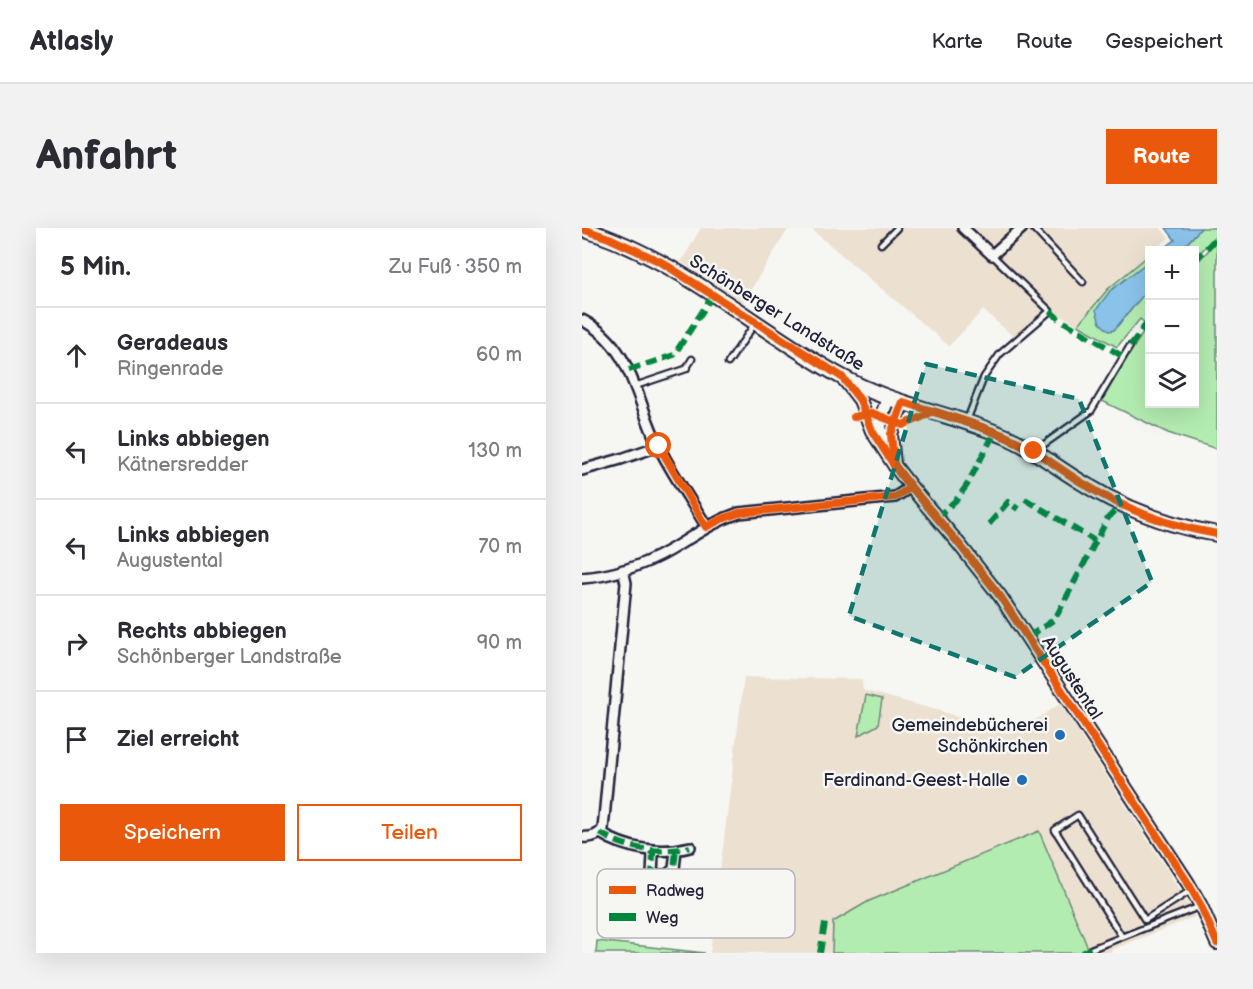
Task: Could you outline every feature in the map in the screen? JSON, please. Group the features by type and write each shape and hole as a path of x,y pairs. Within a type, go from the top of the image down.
{"main road":[{"name":"Schönberger Landstraße","path":"582,229 609,238 661,262 842,377 865,389 1007,437 1034,451 1120,505 1193,530 1217,534"}],"street":[{"path":"963,228 992,255 1022,228"},
{"path":"582,320 596,327 608,339 628,370 659,446 706,527"},
{"name":"Augustental","path":"842,377 860,400 872,431 910,488 1000,596 1192,890 1217,943"},
{"path":"880,444 881,416 890,397"},
{"name":"Augustental","path":"894,465 891,434 903,402"},
{"path":"582,470 659,446"},
{"path":"582,578 623,570 653,559 706,527 739,513 895,497 910,488"},
{"path":"582,837 589,838 600,834 603,829 626,583 623,570"},
{"path":"600,834 611,840 650,851 690,847"},
{"path":"674,869 676,850"},
{"path":"650,851 653,854 652,869"}],"lane":[{"path":"881,244 897,228"},
{"path":"1033,228 1083,282"},
{"path":"966,422 984,377 1000,354 1050,311 992,255"},
{"path":"728,363 755,322"},
{"path":"1034,451 1091,411 1130,346"},
{"path":"635,386 686,369 692,359"},
{"path":"1122,937 1055,830 1078,815 1145,920 1192,890"},
{"path":"1091,949 1201,906"}],"highlighted area":[{"path":"926,364 1079,399 1152,582 1015,677 849,616"}],"shaded area":[{"path":"701,228 789,228 743,302 681,262"},
{"path":"810,228 1161,228 1169,238 1159,246 1145,246 1145,258 1108,289 1078,325 1054,312 1040,318 1014,337 983,310 949,346"},
{"path":"744,677 862,679 863,690 940,711 998,731 1015,733 1060,704 1186,899 1195,917 1111,950 1112,953 1090,953 1039,832 869,901 834,922 832,953 710,953 712,938 795,938 795,869 720,869"}],"green space":[{"path":"1201,228 1217,228 1217,235 1199,254 1199,246 1185,246"},
{"path":"1217,241 1217,449 1168,433 1102,401 1145,330 1145,408 1199,408 1199,261"},
{"path":"1145,258 1145,264 1138,270 1114,330 1145,293 1145,323 1140,319 1117,347 1078,325 1108,289"},
{"path":"866,695 882,699 878,725 858,736"},
{"path":"1039,831 1090,953 832,953 833,922 869,901"},
{"path":"597,941 705,953 596,953"}],"water":[{"path":"1166,228 1201,228 1185,246 1167,246 1175,240"},
{"path":"1145,264 1145,293 1114,330 1109,331 1100,323 1096,310 1110,291"}],"marked path":[{"path":"1199,256 1217,237"},
{"path":"629,370 674,355 713,295"},
{"path":"1050,311 1059,319 1124,357"},
{"path":"1130,346 1145,326"},
{"path":"936,518 956,500 967,485 995,432"},
{"path":"1025,499 1095,541"},
{"path":"989,524 1008,502 1018,509"},
{"path":"1028,637 1055,619 1108,518 1121,505"},
{"path":"600,833 610,839 644,849 667,850 690,847"},
{"path":"674,869 676,850"},
{"path":"650,851 653,854 652,869"},
{"path":"820,953 825,923"},
{"path":"1082,953 1091,949"}],"cycle path":[{"path":"582,229 609,238 661,262 842,377 860,400 872,431 894,465 1000,596 1188,883 1217,943"},
{"path":"854,417 872,413 903,425 932,411 976,425 1027,447 1115,502 1165,522 1217,534"}],"place":[{"name":"Gemeindebücherei Schönkirchen","path":"1060,735"},
{"name":"Ferdinand-Geest-Halle","path":"1022,780"}],"route":[{"path":"659,446 706,527 739,513 895,497 901,494 910,488 894,465 891,434 903,402 990,430 1034,451"}]}
